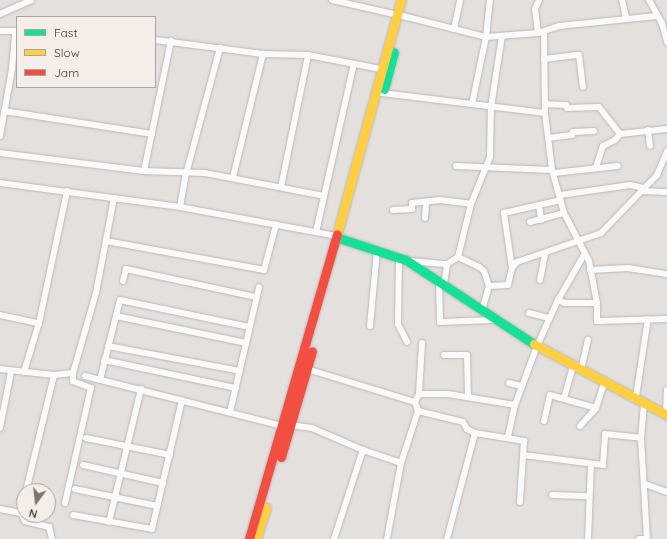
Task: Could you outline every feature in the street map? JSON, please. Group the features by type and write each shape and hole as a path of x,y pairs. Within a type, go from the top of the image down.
{"main road":[{"path":"249,539 299,383 382,93 400,16 401,0"},
{"path":"299,383 307,369 375,102 381,69 400,16 408,0"},
{"path":"340,238 403,259 442,282 495,320 537,346 577,369 605,380 636,397 644,404 666,415"},
{"path":"256,539 286,425"}],"street":[{"path":"0,14 30,0"},
{"path":"332,0 486,37 541,32 559,26 656,16"},
{"path":"454,29 460,0"},
{"path":"472,104 486,37 490,0"},
{"path":"539,0 535,9 541,32 544,59 545,113 553,171 564,213 580,242 590,270 597,303 597,321 667,319"},
{"path":"622,0 626,18"},
{"path":"649,0 656,16 665,23 667,42"},
{"path":"0,31 16,31 14,69 0,136"},
{"path":"407,342 398,324 403,259 447,264 458,257 471,204 490,157 491,107 502,36"},
{"path":"156,40 263,54 308,55 381,69"},
{"path":"144,171 152,134 158,84 171,41"},
{"path":"180,207 186,174 220,48"},
{"path":"232,177 263,54"},
{"path":"280,188 308,55"},
{"path":"544,59 578,55 583,87"},
{"path":"316,232 354,64"},
{"path":"382,93 545,113"},
{"path":"545,104 566,105 567,108 599,107 620,134"},
{"path":"4,111 152,134"},
{"path":"596,167 603,146 615,140 620,134 667,129"},
{"path":"648,130 650,146"},
{"path":"548,138 572,135 573,132 594,131"},
{"path":"512,268 517,262 580,242 601,233 657,175 667,151"},
{"path":"0,153 144,171 186,174 205,173 324,196"},
{"path":"456,166 553,171 618,166"},
{"path":"0,183 180,207 316,232 340,238"},
{"path":"489,286 508,285 512,268 504,213 561,198 630,185 642,190 667,192"},
{"path":"24,372 39,323 67,191"},
{"path":"65,502 91,388 73,381 73,373 96,292 114,198"},
{"path":"393,210 412,209 412,203 440,200 471,204"},
{"path":"425,218 426,202"},
{"path":"538,205 541,220"},
{"path":"530,222 564,213"},
{"path":"106,241 264,270 276,225"},
{"path":"370,326 377,250"},
{"path":"508,437 521,386 530,371 537,346 558,300 585,253"},
{"path":"540,280 545,254"},
{"path":"458,257 484,271 489,286 482,310"},
{"path":"447,264 442,282 440,322 495,320"},
{"path":"123,281 126,269 256,297"},
{"path":"590,270 636,269 667,274"},
{"path":"230,412 259,287"},
{"path":"100,380 120,300 249,327"},
{"path":"558,300 566,303 597,303"},
{"path":"528,313 549,318"},
{"path":"0,315 39,323"},
{"path":"116,316 246,343"},
{"path":"636,397 648,319"},
{"path":"564,398 588,340"},
{"path":"387,539 401,463 418,411 415,402 419,394 422,343"},
{"path":"108,346 240,371"},
{"path":"444,355 467,355 468,396"},
{"path":"104,360 236,388"},
{"path":"0,369 11,372 54,375 73,373"},
{"path":"307,369 415,402"},
{"path":"0,428 11,372"},
{"path":"28,483 54,375"},
{"path":"85,376 286,425 312,428 363,450 401,463"},
{"path":"580,426 596,408 605,380"},
{"path":"509,383 521,386"},
{"path":"109,522 141,389"},
{"path":"666,415 667,390"},
{"path":"419,394 468,396 515,405"},
{"path":"544,420 550,395 596,408"},
{"path":"73,515 152,529 182,400"},
{"path":"639,539 647,539 645,484 640,438 644,404"},
{"path":"418,411 463,422 467,429 475,433 508,437 524,441 520,502"},
{"path":"447,539 475,433"},
{"path":"523,454 591,465 603,465 605,434 640,438"},
{"path":"86,438 170,455"},
{"path":"334,539 363,450"},
{"path":"83,465 163,482"},
{"path":"588,539 591,465"},
{"path":"645,484 667,492"},
{"path":"75,489 157,506"},
{"path":"552,495 589,496"},
{"path":"0,509 16,512"},
{"path":"33,523 49,527 52,539"}],"traffic: fast":[{"path":"384,89 394,52"},
{"path":"342,239 406,260 534,344"}],"traffic: slow":[{"path":"337,234 401,0"},
{"path":"534,344 667,415"},
{"path":"256,539 266,508"}],"traffic: jam":[{"path":"249,539 337,234"},
{"path":"281,457 312,351"}]}
